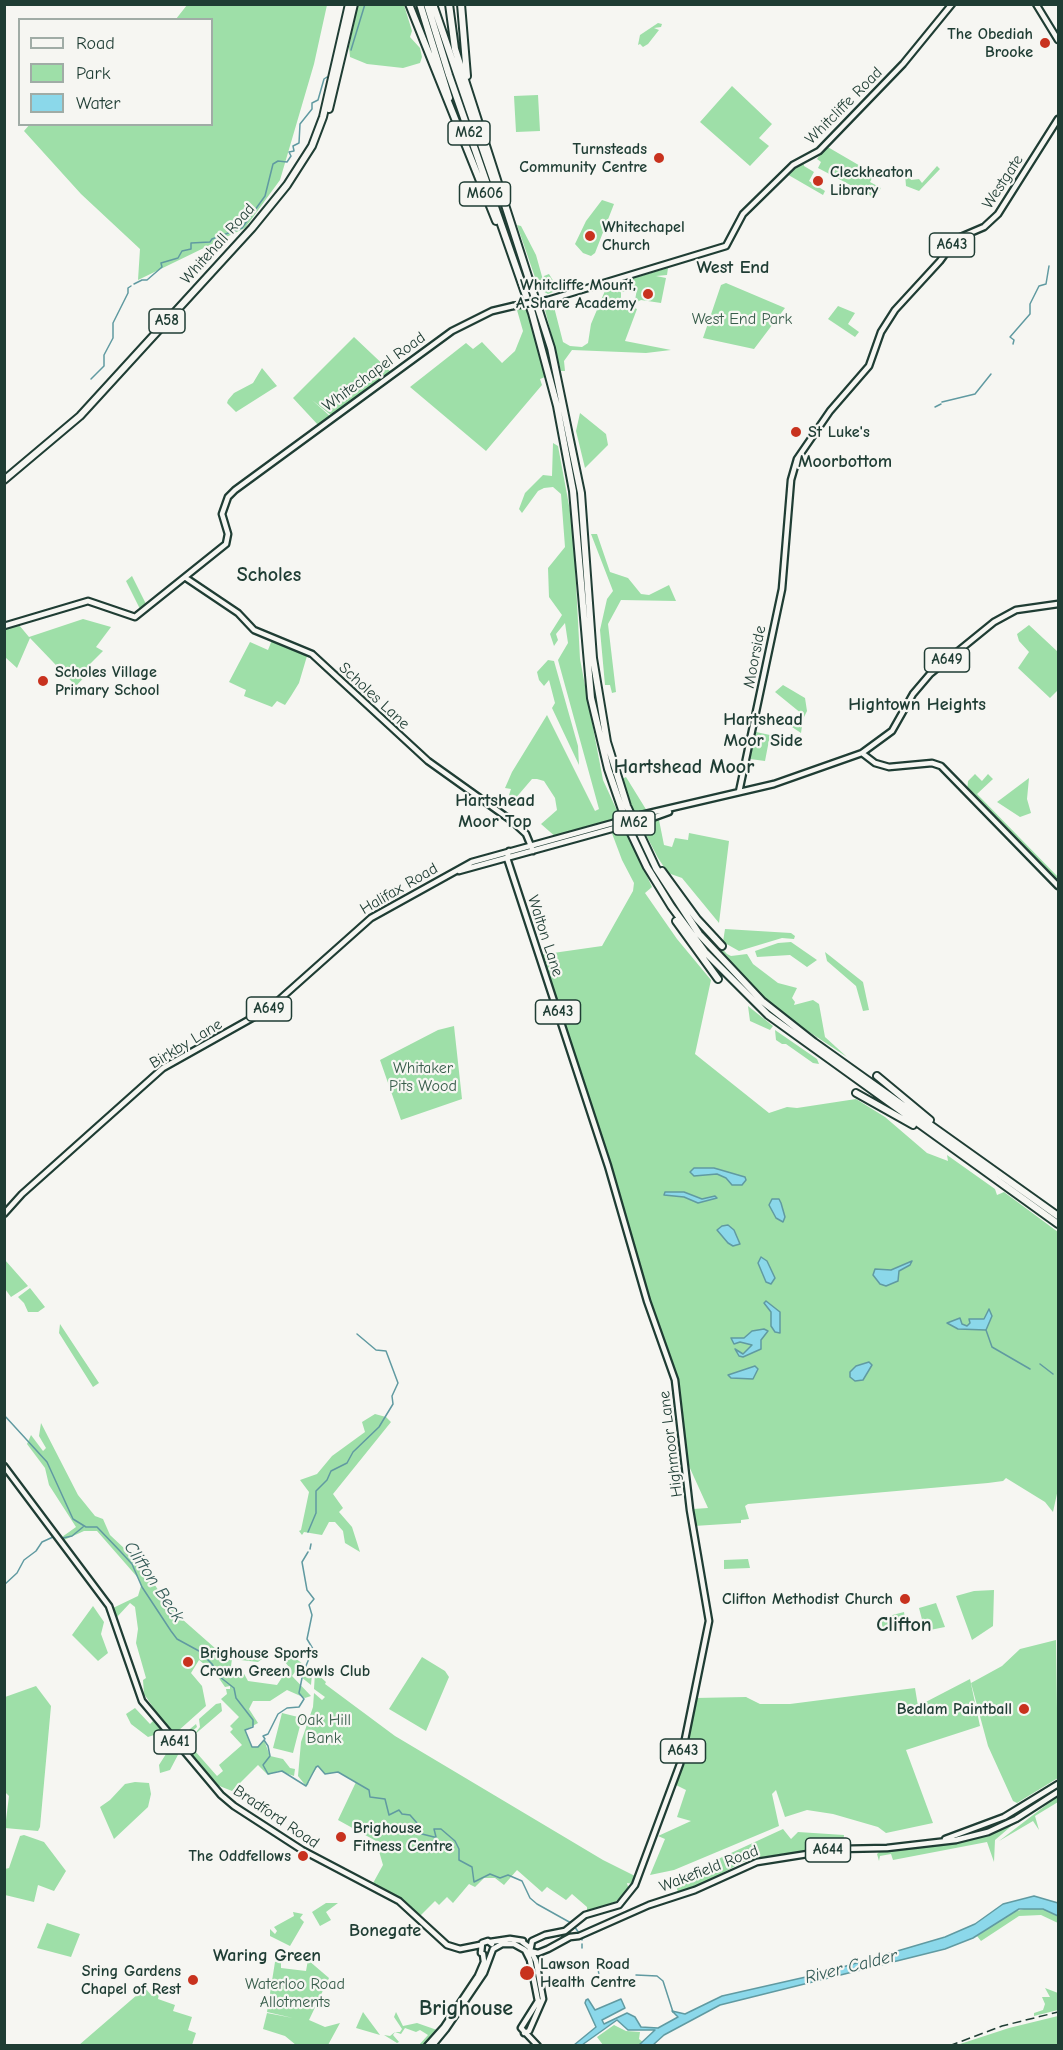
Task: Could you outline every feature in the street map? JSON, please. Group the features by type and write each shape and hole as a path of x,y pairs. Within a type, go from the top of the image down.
{"highway":[{"name":"Whitehall Road","path":"4,480 65,431 127,366 268,209 312,146 333,98 351,4"},
{"path":"409,4 458,127"},
{"name":"M606","path":"420,4 458,127 476,176 514,260"},
{"name":"M62","path":"427,4 449,75 532,312 566,448 580,553 589,682 598,731 628,827 657,884 705,952 753,1002 786,1029 1059,1216"},
{"name":"M62","path":"434,4 478,139 520,250 551,348 576,461 587,548 593,658 607,742 627,806 643,843 688,918 749,989 798,1030 1059,1224"},
{"name":"M606","path":"449,4 455,49 520,250"},
{"path":"461,4 465,69 480,125"},
{"path":"643,843 683,900 723,946"},
{"path":"657,884 674,918 718,979"},
{"path":"877,1076 950,1143"},
{"path":"856,1094 950,1143"}],"main road":[{"name":"Whitcliffe Road","path":"726,246 743,214 793,165 819,151 903,64 952,4"},
{"path":"1036,4 1059,40"},
{"name":"Westgate","path":"784,562 794,469 799,454 872,359 881,332 895,310 940,261 956,239 984,226 999,213 1059,119"},
{"name":"Whitechapel Road","path":"186,578 226,544 228,534 222,514 230,495 452,331 492,311 548,300 726,246"},
{"name":"Moorside","path":"739,792 782,589 784,562"},
{"path":"4,626 88,602 135,617 186,578"},
{"name":"Scholes Lane","path":"186,578 238,613 254,630 312,654 428,761 512,821 526,834 532,848"},
{"name":"A649","path":"739,792 815,772 862,753 892,731 913,694 930,674 994,622 1016,610 1059,604"},
{"path":"862,753 876,763 889,767 932,763 941,766 1059,886"},
{"name":"Halifax Road","path":"451,873 507,858 532,848 739,792"},
{"name":"Halifax Road","path":"359,926 451,873 488,857 532,848"},
{"path":"488,857 500,855 507,858 509,851"},
{"name":"Walton Lane","path":"507,858 608,1166"},
{"name":"Birkby Lane","path":"4,1214 22,1194 163,1068 270,1008 359,926"},
{"name":"Highmoor Lane","path":"564,1932 585,1915 619,1905 633,1890 680,1764 709,1621 690,1510 675,1380 647,1300 608,1166"},
{"name":"Bradford Road","path":"4,1466 109,1606 141,1701 213,1786 234,1806 302,1850 399,1901 447,1945 456,1949 472,1948 482,1954"},
{"name":"Wakefield Road","path":"934,1842 987,1825 1059,1784"},
{"name":"Wakefield Road","path":"531,1952 580,1935 757,1862 839,1849 887,1848 980,1834 1016,1819 1059,1792"},
{"path":"1013,1812 1016,1819"},
{"path":"472,1948 485,1941 507,1939 532,1941 544,1935 564,1932 568,1938"},
{"path":"521,1941 531,1952 543,1999 528,2030"},
{"path":"528,2030 521,2028 536,2006 538,1995 531,1952 532,1941"},
{"path":"432,2046 484,1972 492,1951 490,1942"},
{"path":"482,1954 511,1943 531,1952"},
{"path":"427,2046 444,2027 478,1976 484,1962 480,1945"},
{"path":"527,2020 530,2038 538,2046"}],"green space":[{"path":"187,5 327,5 314,64 280,180 245,228 138,280 140,249 81,194 24,131 28,126 213,126 213,18 177,18"},
{"path":"358,5 404,5 412,31 410,37 420,48 422,57 420,63 403,68 367,64 350,57 349,47"},
{"path":"658,23 662,24 661,27 654,28 659,30 648,44 643,47 638,45 640,35"},
{"path":"732,86 772,124 759,138 769,146 750,166 700,122"},
{"path":"538,95 540,131 516,132 514,96"},
{"path":"826,146 874,174 870,182 881,188 875,198 818,168 821,162 817,159"},
{"path":"803,161 804,166 814,172 809,181 825,191 823,195 785,173"},
{"path":"937,166 940,169 919,191 906,186 905,174 910,174 911,180 919,179 922,183"},
{"path":"602,200 614,204 595,253 591,256 583,253 575,244 586,221"},
{"path":"517,225 521,226 536,255 543,280 544,276 549,274 557,287 553,292 548,294 539,289"},
{"path":"668,268 667,275 656,276 666,278 661,303 641,300 637,302 635,300 637,289 621,292 621,301 616,301 637,309 625,341 671,350 646,353 572,350 564,361 565,371 561,371 545,310 547,304 553,303 563,342 570,346 582,347 588,343 591,324 607,286"},
{"name":"West End Park","path":"726,283 785,308 754,349 703,338 721,285"},
{"path":"838,306 855,313 848,324 859,332 855,337 828,319"},
{"path":"526,307 545,377 540,379 542,385 486,451 410,387 466,343 473,349 482,342 502,363 515,351 523,331 517,310"},
{"path":"354,337 391,372 332,416 312,400 331,417 319,426 293,398"},
{"path":"262,368 277,386 236,412 227,403 228,400 234,393 253,383"},
{"path":"580,413 606,434 608,445 585,468 576,431"},
{"path":"553,443 558,446 573,527 580,659 603,780 652,887 645,893 677,939 711,980 695,1054 769,1113 787,1107 797,1108 856,1099 885,1117 927,1153 948,1161 947,1155 995,1189 997,1195 1004,1192 1058,1232 1058,1489 1053,1512 1045,1502 1006,1478 1003,1481 988,1483 748,1504 745,1506 749,1519 741,1520 741,1523 694,1526 693,1509 708,1508 684,1455 679,1400 608,1166 539,955 602,946 633,891 634,883 610,828 535,847 557,838 541,824 557,810 555,798 544,781 537,779 532,779 514,800 509,795 511,789 505,788 512,772 547,715 595,811 599,809 558,660 568,643 565,623 556,634 558,640 554,646 550,634 562,615 549,597 548,568 565,547 561,494 553,487 544,488 538,491 522,513 519,509 525,493 543,475 552,476"},
{"path":"591,534 597,534 610,572 628,578 641,594 649,595 669,585 676,601 621,600 608,624 616,692 612,693 610,685 605,685 600,630 607,599 613,591"},
{"path":"132,576 147,606 141,611 126,581"},
{"path":"83,619 111,627 96,647 103,651 87,667 90,671 76,686 30,638 17,668 5,657 5,629 19,625 29,637"},
{"path":"1029,625 1058,652 1058,690 1050,698 1018,668 1029,652 1019,641 1017,634"},
{"path":"272,640 307,656 299,683 285,705 277,701 272,707 244,696 246,690 229,682 250,642 268,650"},
{"path":"548,660 554,661 578,746 579,765 552,708 555,703 549,680 544,686 539,680 537,672"},
{"path":"783,685 805,698 807,711 801,733 792,727 802,714 775,692"},
{"path":"756,732 770,735 765,761 750,759"},
{"path":"975,774 982,781 988,774 993,779 977,794 1058,877 1058,886 967,792 968,781"},
{"path":"626,777 647,811 659,820 664,845 672,847 675,838 688,840 689,833 729,841 719,923 682,878 668,873 658,858 634,812 622,779"},
{"path":"1029,778 1027,799 1031,813 1020,817 997,802"},
{"path":"686,910 727,954 731,956 747,954 753,964 778,983 797,988 792,998 794,1005 813,1000 819,1004 825,1037 847,1057 785,1016 754,988 714,946"},
{"path":"725,929 791,933 795,936 794,939 782,938 739,951 723,942"},
{"path":"791,942 817,960 807,967 790,955 757,957 755,951 778,943"},
{"path":"825,952 863,982 869,1010 863,1011 856,986 827,961"},
{"path":"748,1006 773,1026 770,1030 750,1021"},
{"name":"Whitaker Pits Wood","path":"454,1026 462,1099 401,1120 380,1060 438,1030"},
{"path":"775,1030 817,1059 819,1064 813,1063 786,1044 776,1040"},
{"path":"5,1260 28,1286 11,1297 5,1289"},
{"path":"30,1288 45,1307 38,1312 28,1312 18,1297"},
{"path":"60,1324 99,1383 93,1387 59,1333"},
{"path":"375,1414 386,1417 391,1422 333,1494 343,1508 339,1512 352,1527 360,1552 345,1543 343,1531 335,1522 329,1522 322,1535 304,1532 302,1535 299,1531 309,1492 300,1480 317,1474 332,1456 365,1432 362,1422"},
{"path":"41,1423 78,1495 95,1516 103,1519 110,1535 126,1550 133,1551 162,1596 182,1619 216,1649 262,1659 258,1662 232,1659 231,1666 243,1672 248,1681 277,1685 289,1667 281,1657 279,1650 281,1647 308,1668 312,1674 311,1685 295,1672 292,1676 311,1696 305,1698 287,1690 270,1701 253,1701 249,1709 258,1723 245,1730 252,1747 257,1747 264,1740 270,1756 283,1759 290,1768 295,1769 294,1776 279,1771 268,1775 258,1765 232,1791 217,1785 182,1747 179,1738 196,1724 197,1727 189,1734 188,1743 217,1776 223,1771 219,1765 242,1745 230,1732 233,1729 230,1726 239,1717 221,1699 227,1694 226,1689 230,1689 230,1686 225,1687 216,1674 187,1650 199,1660 191,1673 202,1686 206,1706 178,1731 168,1729 144,1694 143,1680 146,1678 136,1643 138,1629 135,1607 130,1603 117,1617 113,1608 138,1596 141,1586 139,1579 97,1531 84,1531 64,1540 62,1537 76,1527 49,1485 45,1468 27,1444 31,1435 43,1451 46,1448 39,1436"},
{"path":"748,1559 750,1568 724,1569 724,1560"},
{"path":"994,1590 993,1626 972,1640 956,1596 974,1591"},
{"path":"936,1603 945,1627 925,1631 919,1608"},
{"path":"93,1606 104,1622 101,1634 108,1653 98,1661 72,1635"},
{"path":"904,1612 906,1626 883,1631 881,1618"},
{"path":"1056,1640 1058,1778 1017,1803 1013,1801 988,1746 971,1683 1002,1666 1020,1649"},
{"path":"422,1657 445,1671 449,1677 426,1731 389,1709"},
{"name":"Oak Hill Bank","path":"315,1672 326,1682 325,1684 395,1736 603,1860 637,1877 633,1884 627,1883 629,1890 615,1902 587,1911 587,1907 572,1894 566,1900 547,1887 542,1892 517,1870 504,1885 495,1878 484,1878 475,1887 469,1884 453,1903 447,1897 439,1905 435,1901 419,1917 372,1885 383,1865 376,1841 338,1820 356,1782 338,1772 325,1774 318,1766 306,1786 298,1776 301,1742 313,1707 314,1693 322,1700 325,1697 314,1689"},
{"path":"970,1679 980,1726 906,1750 933,1823 886,1833 878,1827 833,1814 807,1810 785,1817 776,1790 772,1794 779,1826 674,1870 650,1875 665,1839 658,1836 691,1821 677,1817 686,1790 674,1784 695,1698 746,1697 760,1704 790,1704 915,1688 918,1706"},
{"path":"36,1686 51,1706 40,1827 38,1831 5,1828 9,1796 4,1791 5,1697"},
{"path":"221,1703 222,1711 193,1736 200,1727 199,1719 216,1704"},
{"path":"135,1708 150,1724 153,1721 180,1751 170,1770 160,1773 159,1765 166,1754 163,1740 157,1734 148,1737 131,1724 126,1714"},
{"path":"282,1713 302,1718 293,1753 273,1748"},
{"path":"149,1783 151,1794 148,1807 114,1839 100,1807 125,1784"},
{"path":"1058,1796 1058,1802 1035,1816 1039,1830 1033,1821 999,1841"},
{"path":"1016,1822 995,1840 994,1862 987,1842 893,1860 891,1854 880,1856 879,1861 877,1854 880,1851 968,1840"},
{"path":"783,1829 791,1839 798,1832 844,1835 843,1845 743,1862 700,1885 678,1892 675,1883 683,1884 697,1877 697,1871 715,1864 718,1859"},
{"path":"24,1835 44,1842 66,1871 54,1891 38,1885 34,1902 5,1895 5,1869 9,1868 20,1836"},
{"path":"326,1903 338,1903 326,1912 331,1920 320,1926 312,1912"},
{"path":"1031,1907 1043,1909 1058,1916 1058,1923 1041,1915 1019,1916 981,1941 977,1936 1010,1913"},
{"path":"293,1912 303,1914 300,1918 304,1922 290,1946 270,1936 270,1929 275,1934 277,1931 274,1927 294,1916"},
{"path":"47,1923 80,1934 71,1957 37,1948"},
{"name":"Waterloo Road Allotments","path":"281,1959 281,1968 306,1971 308,1960 329,1978 309,2020 325,2027 340,2023 328,2045 296,2045 285,2036 263,2029 267,2013 293,2018 267,2012 275,1962"},
{"path":"145,1988 152,1996 154,1992 159,1994 158,1999 175,2005 173,2011 192,2017 188,2030 196,2033 192,2045 79,2045"},
{"path":"1045,1988 1058,1993 1058,2010 1034,2016 1034,2013 1043,2010 1045,2004 1042,1997 1050,1997"},
{"path":"363,2012 380,2035 356,2028"},
{"path":"396,2012 403,2026 417,2023 437,2030 437,2033 424,2045 419,2045 428,2035 420,2030 416,2032 405,2028 401,2034 395,2032 400,2032 402,2029 394,2017"},
{"path":"1058,2016 1058,2045 957,2045 1009,2028"},
{"path":"614,2025 626,2031 640,2032 639,2039 643,2042 639,2045 603,2045 597,2037"},
{"path":"395,2032 393,2035 399,2042 397,2043 384,2035 390,2036"}],"water":[{"path":"694,1168 714,1168 745,1177 746,1180 742,1185 732,1185 726,1178 717,1174 694,1176 690,1172"},
{"path":"665,1192 684,1192 702,1199 715,1196 717,1198 698,1203 684,1197 664,1195"},
{"path":"772,1199 779,1199 781,1203 785,1217 783,1222 776,1218 769,1205"},
{"path":"728,1225 734,1230 740,1244 733,1246 728,1243 717,1230"},
{"path":"761,1257 767,1261 775,1278 771,1284 766,1282 758,1263"},
{"path":"912,1261 910,1265 899,1271 898,1281 886,1286 880,1284 873,1275 875,1269 891,1270"},
{"path":"766,1301 780,1312 780,1333 775,1332 771,1326 771,1312 764,1303"},
{"path":"989,1309 992,1316 986,1330 958,1329 947,1323 960,1318 962,1324 967,1326 970,1323 969,1319 984,1319"},
{"path":"764,1329 768,1331 761,1340 761,1349 743,1357 739,1356 735,1349 743,1354 752,1345 740,1342 734,1344 731,1338 744,1338 752,1331"},
{"path":"869,1362 872,1365 863,1380 855,1381 850,1377 850,1372 856,1366"},
{"path":"755,1366 758,1369 753,1379 731,1378 728,1375"},
{"name":"River Calder","path":"1034,1896 1058,1903 1058,1916 1043,1909 1019,1909 973,1938 945,1949 720,2005 664,2035 653,2045 639,2045 655,2030 628,2030 617,2020 582,2045 574,2045 596,2027 585,2003 588,1999 595,2010 621,1999 625,2008 602,2020 604,2024 627,2013 635,2017 641,2027 658,2028 678,2017 672,2011 685,2014 722,1996 819,1974 945,1937 975,1924 1003,1904"}],"waterway":[{"path":"351,50 365,4"},
{"path":"134,284 147,280 162,267 161,263 178,258 182,251 191,249 191,243 210,242 212,239 242,228 265,196 273,164 278,161 287,162 291,156 289,152 294,151 293,146 299,143 300,124 312,109 312,103 318,100 324,79 327,77"},
{"path":"1013,344 1014,340 1010,337 1030,314 1030,304 1039,286 1046,284 1049,266"},
{"path":"91,379 104,366 104,355 113,338 113,323 128,293 128,288 131,286"},
{"path":"942,402 975,394 991,374"},
{"path":"935,407 941,404"},
{"path":"986,1330 992,1347 1030,1369"},
{"path":"308,1532 316,1513 316,1491 327,1480 331,1471 347,1463 353,1452 379,1427 393,1404 392,1396 398,1383 386,1351 376,1350 357,1334"},
{"path":"1040,1364 1053,1374"},
{"name":"Clifton Beck","path":"4,1415 47,1462 73,1519 86,1527 97,1527 120,1551 132,1564 142,1587 177,1639 199,1651 212,1664 220,1677 234,1688 236,1698 253,1720 253,1727 245,1730 252,1747 258,1747 264,1740 268,1746 270,1756 263,1765 268,1774 282,1771 306,1786 318,1766 325,1774 338,1772 369,1790 370,1797 385,1799 389,1815 399,1810 402,1814 410,1815 417,1823 418,1833 436,1837 434,1829 441,1829 455,1841 459,1849 459,1860 472,1867 474,1882 490,1874 500,1878 508,1875 522,1881 530,1898 537,1904 571,1923"},
{"path":"63,1538 72,1536 83,1527"},
{"path":"4,1585 42,1542 53,1537"},
{"path":"310,1549 311,1544"},
{"path":"265,1739 263,1736 268,1734 278,1714 287,1708 299,1707 304,1699 299,1693 303,1673 313,1649 307,1639 312,1615 309,1605 314,1599 307,1590 302,1562 308,1552"},
{"name":"Clifton Beck","path":"574,1926 579,1933"},
{"name":"Clifton Beck","path":"597,1963 599,1975"},
{"name":"Clifton Beck","path":"636,1975 657,1976 663,1981 673,2012"}],"railway":[{"path":"949,2046 1002,2026 1058,2012"}],"place":[{"name":"The Obediah Brooke","path":"1045,43"},
{"name":"Turnsteads Community Centre","path":"659,158"},
{"name":"Cleckheaton Library","path":"818,181"},
{"name":"Whitechapel Church","path":"590,236"},
{"name":"Whitcliffe Mount, A Share Academy","path":"648,294"},
{"name":"St Luke's","path":"796,432"},
{"name":"Scholes Village Primary School","path":"43,681"},
{"name":"Clifton Methodist Church","path":"905,1599"},
{"name":"Brighouse Sports Crown Green Bowls Club","path":"188,1662"},
{"name":"Bedlam Paintball","path":"1024,1709"},
{"name":"Brighouse Fitness Centre","path":"341,1837"},
{"name":"The Oddfellows","path":"303,1856"},
{"name":"Lawson Road Health Centre","path":"527,1973"},
{"name":"Sring Gardens Chapel of Rest","path":"193,1980"}],"district":[{"name":"West End","path":"733,268"},
{"name":"Moorbottom","path":"845,462"},
{"name":"Scholes","path":"269,575"},
{"name":"Hightown Heights","path":"917,705"},
{"name":"Hartshead Moor Side","path":"763,730"},
{"name":"Hartshead Moor","path":"684,767"},
{"name":"Hartshead Moor Top","path":"495,811"},
{"name":"Clifton","path":"904,1625"},
{"name":"Bonegate","path":"385,1931"},
{"name":"Waring Green","path":"267,1956"},
{"name":"Brighouse","path":"466,2009"}]}
